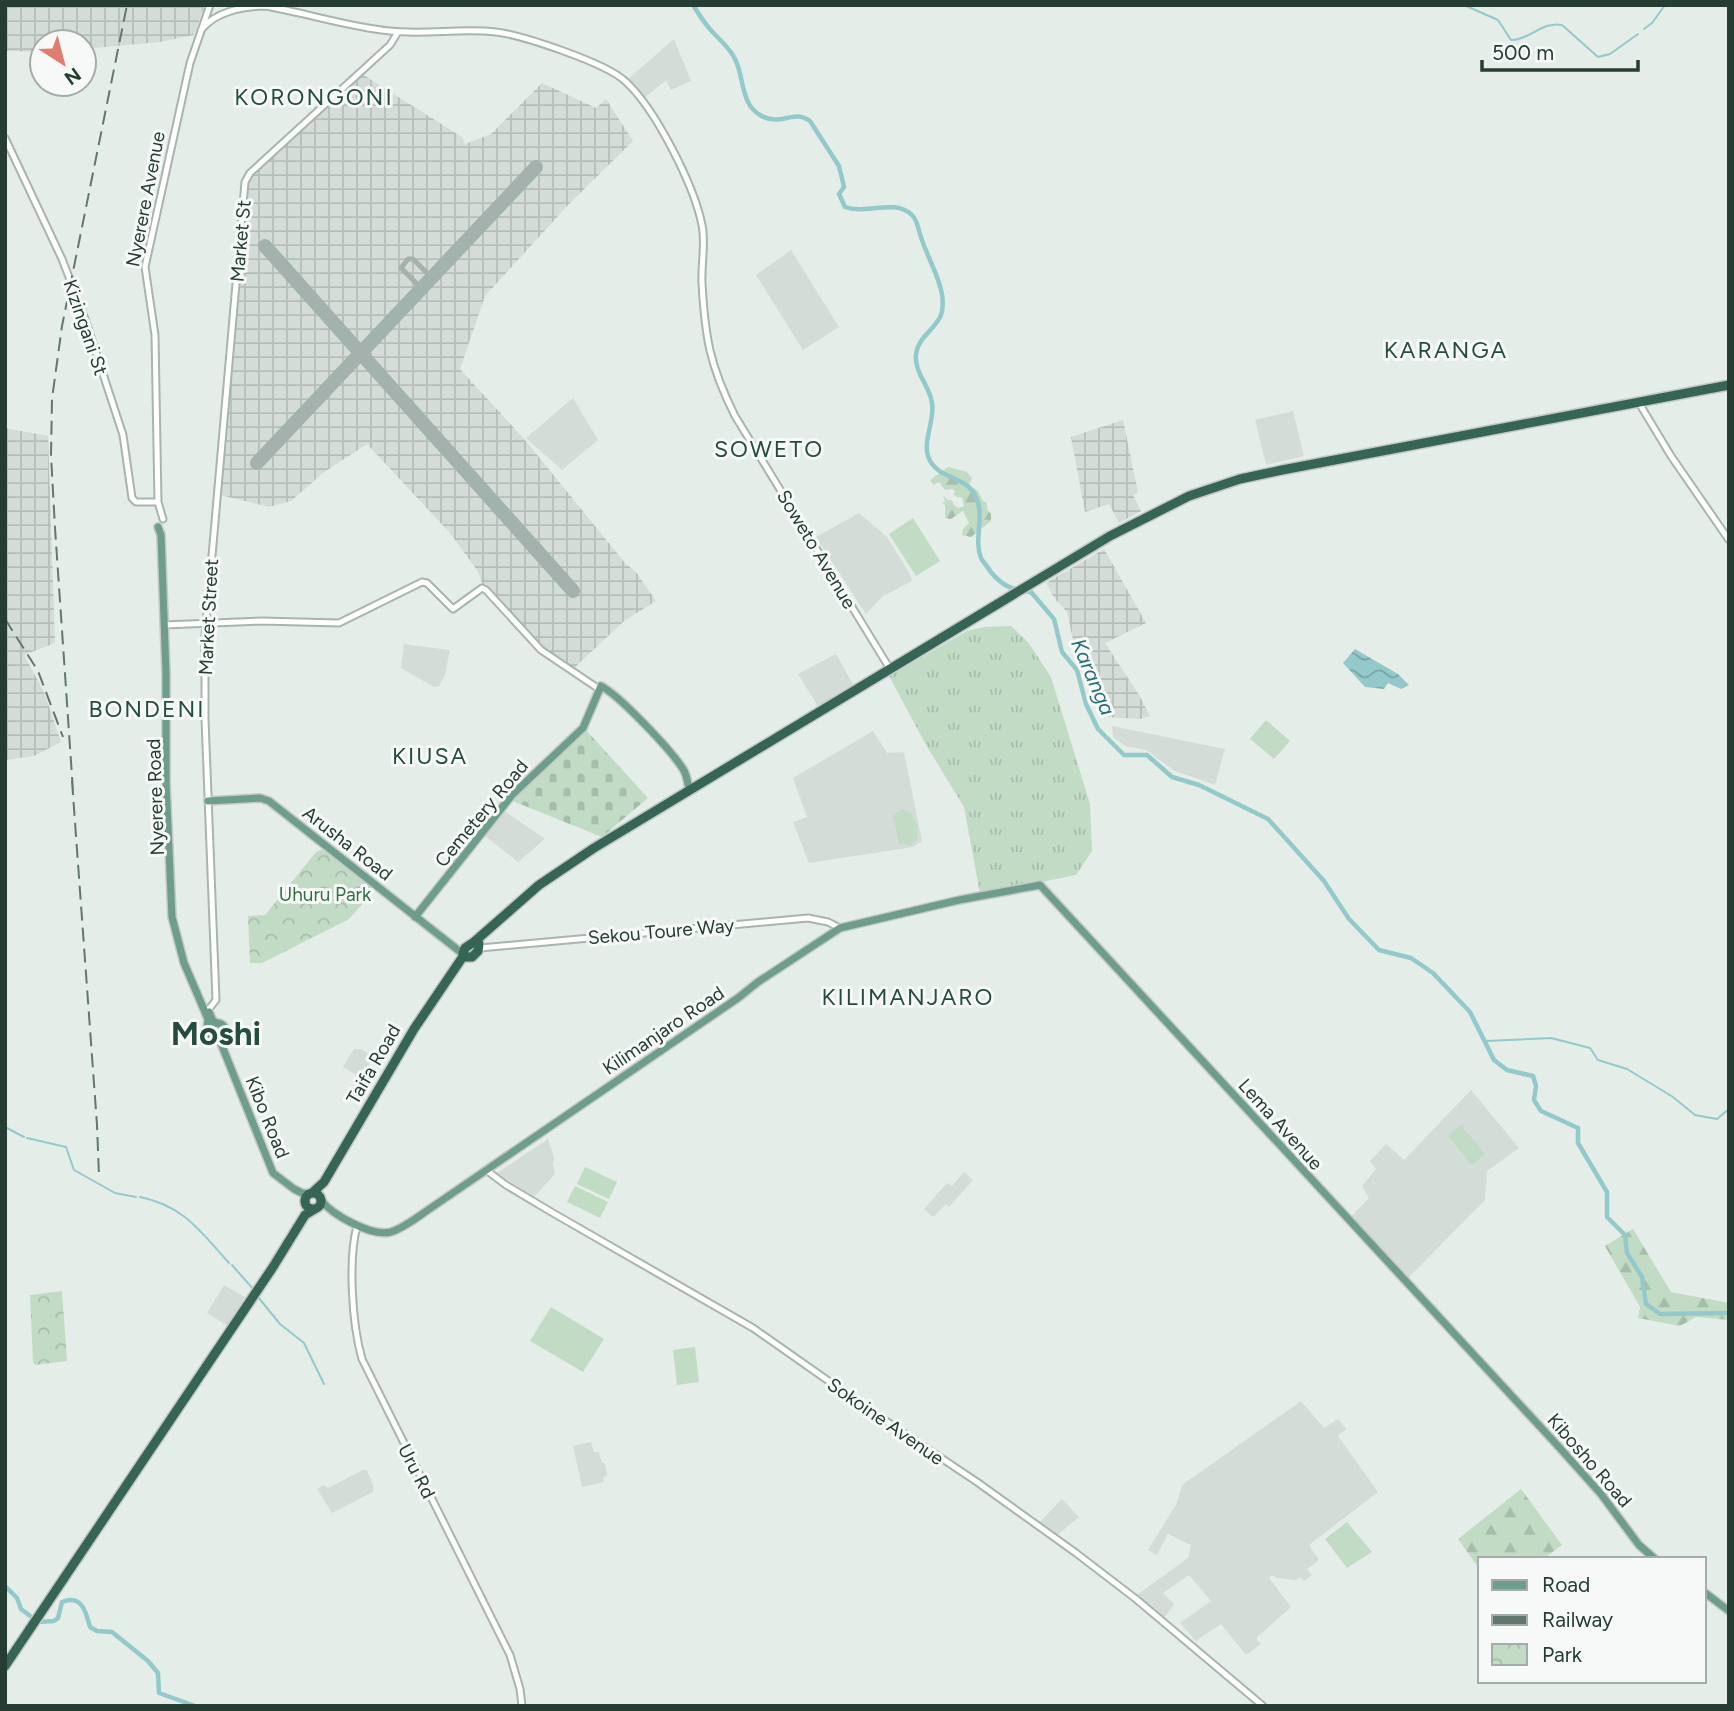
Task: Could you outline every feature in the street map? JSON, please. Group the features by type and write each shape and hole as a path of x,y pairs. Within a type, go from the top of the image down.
{"highway":[{"name":"Taifa Road","path":"314,1200 432,1000 469,949 548,877 1138,521 1212,488 1282,470 1729,386"},
{"path":"5,1666 166,1428 314,1200"}],"main road":[{"path":"161,525 166,713"},
{"path":"601,687 617,696 673,757 685,772 689,790"},
{"name":"Cemetery Road","path":"415,917 512,795 582,729 601,687"},
{"name":"Nyerere Road","path":"166,713 176,919 187,963 213,1021 219,1024"},
{"name":"Nyerere Road","path":"166,713 172,917 184,963 208,1019 207,1029"},
{"name":"Arusha Road","path":"208,801 260,798 269,801 415,917 469,949"},
{"name":"Kilimanjaro Road","path":"314,1200 357,1226 378,1232 393,1231 840,928 959,900 1040,885"},
{"name":"Lema Avenue","path":"1040,885 1500,1384"},
{"path":"219,1024 225,1027 227,1032 220,1041 210,1039 207,1029 211,1025 219,1024"},
{"name":"Kibo Road","path":"220,1041 273,1173 279,1180 314,1200"},
{"name":"Kibosho Road","path":"1500,1384 1592,1484 1639,1545 1653,1557"},
{"path":"1706,1594 1729,1611"}],"street":[{"path":"201,30 210,5"},
{"path":"201,30 219,16 265,6 398,32"},
{"path":"207,14 219,16"},
{"name":"Nyerere Avenue","path":"158,502 155,335 145,267 181,101 201,30"},
{"name":"Soweto Avenue","path":"398,32 501,33 552,48 620,77 643,102 662,130 687,183 703,228 705,336 725,396 740,425 890,669"},
{"name":"Market St","path":"235,307 246,177 379,56 398,32"},
{"name":"Kizingani St","path":"5,138 62,259 85,319 123,435 132,498 139,502 158,502"},
{"name":"Market Street","path":"208,1010 216,1000 205,686 207,622 235,307"},
{"path":"1639,402 1671,456 1729,540"},
{"path":"158,502 161,525"},
{"path":"164,625 207,622 337,623 422,582 427,583 453,609 482,588 541,650 601,687"},
{"name":"Sekou Toure Way","path":"469,949 808,918 828,922 840,928"},
{"name":"Sokoine Avenue","path":"486,1170 553,1213 753,1328 977,1482 1076,1553 1263,1706"},
{"name":"Uru Rd","path":"357,1226 352,1264 362,1359 510,1655 522,1706"}],"shaded area":[{"path":"5,5 205,5 194,35 160,42 98,48 98,28 28,28 28,52 5,51"},
{"path":"674,39 691,81 671,90 666,80 643,99 627,80"},
{"path":"362,74 462,137 465,144 491,134 542,83 596,108 606,99 633,141 569,204 485,296 460,369 525,440 625,563 636,572 656,601 624,621 572,670 546,653 483,585 477,570 450,533 367,444 323,473 291,501 269,507 220,495 248,178"},
{"path":"791,250 839,327 803,350 756,275"},
{"path":"573,398 598,440 562,470 526,438"},
{"path":"1293,411 1304,456 1266,465 1255,420"},
{"path":"1123,420 1138,492 1133,495 1141,511 1119,523 1109,504 1085,512 1071,437"},
{"path":"5,428 48,436 55,643 24,655 44,692 61,742 34,756 5,760"},
{"path":"859,513 887,537 912,581 883,596 866,614 816,537"},
{"path":"1104,549 1146,623 1105,643 1150,716 1140,719 1106,717 1077,658 1067,612 1046,583"},
{"path":"404,644 450,650 445,675 439,686 434,687 401,668"},
{"path":"836,654 854,686 819,708 798,674"},
{"path":"1112,726 1225,749 1215,785 1175,771 1146,750 1125,746 1113,737"},
{"path":"873,731 887,753 904,752 922,841 913,847 809,863 793,822 807,817 793,778"},
{"path":"503,810 545,839 518,862 484,835"},
{"path":"354,1049 361,1049 374,1057 362,1078 343,1067"},
{"path":"1471,1090 1519,1148 1487,1171 1485,1200 1406,1280 1349,1219 1369,1198 1362,1186 1376,1169 1370,1161 1386,1144 1404,1160"},
{"path":"548,1139 554,1158 555,1174 534,1197 497,1173"},
{"path":"964,1172 973,1180 949,1207 946,1204 933,1217 924,1209 947,1183 952,1186"},
{"path":"224,1285 245,1297 228,1326 207,1313"},
{"path":"1301,1401 1324,1428 1338,1419 1346,1429 1338,1436 1378,1492 1309,1545 1319,1560 1307,1569 1312,1575 1304,1581 1300,1577 1295,1580 1272,1575 1269,1578 1291,1607 1256,1638 1261,1644 1246,1655 1221,1624 1196,1641 1180,1623 1211,1601 1189,1575 1163,1593 1174,1604 1163,1620 1134,1597 1188,1558 1191,1545 1168,1534 1157,1555 1148,1550 1177,1503 1182,1485"},
{"path":"591,1442 594,1452 599,1452 602,1463 605,1463 607,1476 603,1477 604,1482 582,1487 573,1446"},
{"path":"367,1470 373,1492 332,1513 317,1489 324,1485 328,1488"},
{"path":"1062,1499 1079,1517 1055,1537 1038,1524"}],"green space":[{"path":"948,467 967,472 972,478 969,485 978,491 991,514 991,521 971,537 962,535 963,529 969,523 963,511 951,519 945,518 943,495 952,500 958,508 964,506 962,497 953,494 953,489 945,490 939,482 933,485 930,480"},
{"path":"913,518 940,561 916,576 889,534"},
{"path":"1011,626 1028,642 1051,677 1090,804 1092,851 1076,875 980,894 964,807 926,745 889,676 967,631"},
{"path":"1266,720 1290,741 1274,759 1250,739"},
{"path":"585,729 648,798 602,837 510,800"},
{"path":"903,809 912,814 917,826 917,840 909,846 899,843 893,816"},
{"name":"Uhuru Park","path":"323,849 373,888 373,892 349,919 262,963 250,963 248,916 265,915 316,852"},
{"path":"1461,1125 1485,1154 1472,1165 1448,1136"},
{"path":"585,1167 617,1182 609,1199 577,1184"},
{"path":"575,1186 608,1202 600,1218 567,1202"},
{"path":"1633,1229 1671,1292 1729,1303 1729,1320 1696,1317 1680,1326 1638,1318 1640,1307 1605,1246"},
{"path":"62,1291 67,1361 35,1365 30,1295"},
{"path":"551,1307 604,1339 583,1372 530,1341"},
{"path":"695,1347 699,1382 677,1385 673,1350"},
{"path":"1521,1489 1562,1545 1546,1557 1478,1557 1478,1567 1458,1539"},
{"path":"1347,1522 1372,1552 1347,1568 1325,1539"}],"water":[{"path":"1355,649 1398,674 1409,685 1401,689 1388,683 1384,689 1365,687 1343,663"}],"waterway":[{"name":"Karanga","path":"693,5 734,56 746,98 754,110 774,120 798,116 810,121 839,166 844,187 839,194 845,207 897,208 905,210 915,219 943,299 941,315 920,343 916,354 917,367 932,403 928,456 937,469 965,484 975,495 979,510 979,550 990,571 1008,586 1031,592 1054,619 1062,652 1077,670 1086,704 1098,729 1124,755 1147,755 1172,777 1199,785 1268,819 1324,881 1349,919 1379,950 1411,958 1433,973 1470,1012 1494,1060 1507,1070 1533,1076 1536,1086 1534,1100 1541,1111 1578,1128 1578,1143 1607,1192 1607,1217 1625,1235 1627,1253 1642,1277 1646,1304 1660,1314 1729,1313"},
{"path":"1464,5 1498,20 1511,40 1548,26 1562,25 1598,57 1610,54 1638,34"},
{"path":"1644,29 1665,5"},
{"path":"1486,1041 1551,1038 1590,1048 1598,1060 1627,1069 1673,1097 1695,1115 1717,1119 1729,1109"},
{"path":"5,1127 24,1137"},
{"path":"27,1138 66,1147 74,1170 115,1193 136,1197"},
{"path":"140,1197 180,1213 200,1230 229,1263"},
{"path":"232,1265 254,1290"},
{"path":"258,1297 280,1324 304,1343 324,1384"},
{"path":"5,1586 17,1598 21,1609 38,1622 54,1621 58,1618 62,1602 79,1602 85,1610 90,1627 97,1631 112,1632 148,1661 158,1673 159,1693 195,1706"}],"taxiway":[{"path":"421,288 401,268 408,259 413,259 431,277"}],"runway":[{"path":"257,463 536,167"},
{"path":"265,246 573,591"}],"railway":[{"path":"73,791 51,455 52,399 62,326 127,5"},
{"path":"5,619 38,671 63,737"},
{"path":"72,781 99,1176"}],"district":[{"name":"KORONGONI","path":"314,97"},
{"name":"KARANGA","path":"1446,350"},
{"name":"SOWETO","path":"769,449"},
{"name":"BONDENI","path":"147,709"},
{"name":"KIUSA","path":"430,756"},
{"name":"KILIMANJARO","path":"908,997"},
{"name":"Moshi","path":"216,1033"}]}
